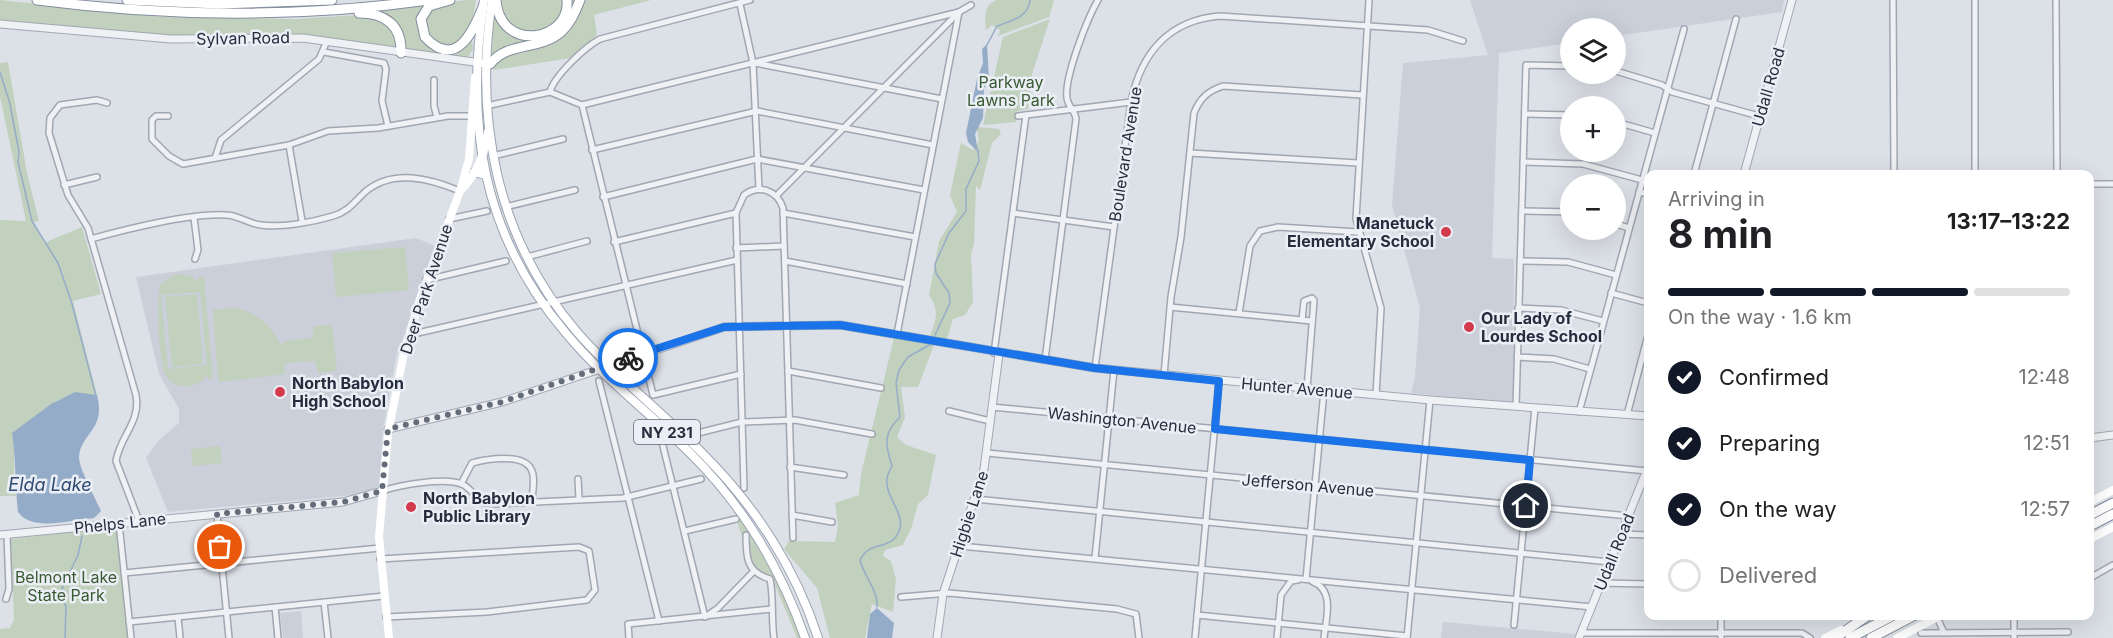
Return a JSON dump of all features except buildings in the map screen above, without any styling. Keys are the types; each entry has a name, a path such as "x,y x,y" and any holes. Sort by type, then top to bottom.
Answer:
{"highway":[{"path":"38,0 188,12 326,10 429,0"},
{"path":"127,0 243,4 332,0"},
{"path":"450,0 427,8 420,22 427,40 444,48 458,47 468,40 490,2 508,30 519,35 530,36 545,33 557,25 566,11 567,0"},
{"path":"480,63 490,64 506,50 535,45 552,39 570,21 580,0"},
{"path":"326,10 368,13 387,19 399,32 401,53"},
{"path":"2094,513 2113,503"},
{"path":"2094,524 2113,514"},
{"path":"1835,638 1862,620"},
{"path":"1850,638 1884,620"},
{"path":"1870,638 1905,620"}],"main road":[{"name":"Deer Park Avenue","path":"388,638 380,548 382,491 388,429 409,335 426,280 460,191 471,149 475,76 480,63 490,2"},
{"name":"Deer Park Avenue","path":"460,191 487,156 488,132 480,63"},
{"name":"NY 231","path":"475,76 487,156 526,257 554,303 575,330 704,454 751,508 789,568 818,638"},
{"name":"NY 231","path":"487,156 486,175 509,245 544,305 570,338 691,454 738,508 777,572 805,638"},
{"path":"474,172 486,175"},
{"path":"2094,500 2113,490"},
{"path":"2094,537 2113,527"},
{"path":"1825,638 1860,620"},
{"path":"1897,638 1932,620"}],"street":[{"path":"550,92 553,85 580,53 600,39 750,0"},
{"path":"1045,360 1076,119 1068,104 1067,87 1085,26 1098,0"},
{"path":"1369,0 1358,163 1358,232 1381,308 1376,395"},
{"name":"Udall Road","path":"1745,170 1792,0"},
{"path":"1893,0 1894,170"},
{"path":"1975,0 1975,170"},
{"path":"2056,0 2056,170"},
{"path":"740,4 753,63 759,189"},
{"path":"776,196 959,12 971,5"},
{"path":"485,106 550,92 582,105 959,12"},
{"path":"897,334 959,12"},
{"name":"Boulevard Avenue","path":"1095,368 1131,102 1141,68 1153,49 1168,36 1195,21 1208,17 1235,16 1437,31 1463,41"},
{"path":"1695,170 1736,19"},
{"name":"Sylvan Road","path":"0,24 171,39 293,37 480,63"},
{"path":"1645,170 1684,29"},
{"path":"215,158 221,140 324,52 327,41"},
{"path":"324,52 384,63 386,69 382,101 388,126"},
{"path":"753,63 942,99"},
{"path":"1516,407 1526,64 1560,66"},
{"path":"1626,74 1712,103 1760,116"},
{"path":"434,80 437,117"},
{"path":"1164,375 1170,307 1198,103 1205,95 1223,86 1362,95"},
{"path":"107,103 97,100 68,102 54,111 50,118 49,133 64,184 91,239 138,403 135,421 117,452 116,461 139,521"},
{"path":"1018,116 1131,102"},
{"path":"582,105 624,286 653,395 741,374"},
{"path":"592,150 757,111 933,145"},
{"path":"1524,114 1560,115"},
{"name":"Higbie Lane","path":"937,638 943,594 975,499 987,453 1026,115"},
{"path":"168,116 156,116 150,128 152,139 169,156 183,164 289,145 328,130 388,126 437,117 473,116"},
{"path":"1626,125 1655,133"},
{"path":"487,156 563,139"},
{"path":"289,145 302,221"},
{"path":"1190,153 1358,163"},
{"path":"603,197 757,159 924,190"},
{"path":"1523,162 1583,164 1642,180"},
{"path":"1579,412 1644,173"},
{"path":"64,184 97,177"},
{"path":"91,239 127,229 227,215 253,224 272,226 302,221 342,213 373,186 393,179 423,179 460,191"},
{"path":"2094,184 2113,184"},
{"path":"744,488 736,213 744,195 759,189 769,191 776,196 781,203 783,213 793,538"},
{"path":"505,207 574,190"},
{"path":"1639,192 1644,193"},
{"path":"449,219 487,211"},
{"path":"1522,211 1560,212"},
{"path":"614,242 736,213"},
{"path":"783,213 915,237"},
{"path":"1013,213 1114,227"},
{"path":"194,218 198,250 195,259"},
{"path":"1239,314 1250,246 1260,231 1268,227 1358,232"},
{"path":"526,257 588,241"},
{"path":"736,248 784,246"},
{"path":"409,335 737,260"},
{"path":"426,280 506,261"},
{"path":"785,261 907,284"},
{"path":"1520,261 1568,262 1616,275"},
{"path":"1611,293 1644,302"},
{"path":"1302,320 1304,301 1308,297 1314,300 1307,389"},
{"path":"1170,307 1312,321"},
{"path":"1518,308 1561,310 1603,321"},
{"name":"Hunter Avenue","path":"388,429 502,402 724,327 739,326 840,325 1095,368 1324,391 1644,416"},
{"path":"1627,415 1644,350"},
{"path":"1517,357 1554,359 1590,369"},
{"path":"1095,558 1114,370"},
{"path":"788,371 880,388"},
{"path":"599,381 659,621"},
{"path":"1195,638 1219,381"},
{"path":"1306,579 1324,391"},
{"path":"1197,615 1407,637 1430,400"},
{"name":"Washington Avenue","path":"992,407 1530,460 1644,469"},
{"path":"1514,626 1535,408"},
{"path":"949,411 990,421"},
{"path":"694,434 742,422 789,420 872,434"},
{"path":"2094,437 2113,435"},
{"path":"661,438 705,617"},
{"name":"Jefferson Avenue","path":"987,453 1629,516"},
{"path":"461,484 472,463 497,458 523,462 530,467 533,473 532,502"},
{"path":"790,466 844,475"},
{"path":"578,479 579,500"},
{"path":"382,491 408,485 461,484 484,504 628,497 701,479"},
{"name":"Udall Road","path":"1580,635 1644,479"},
{"name":"Phelps Lane","path":"3,535 343,502 382,491"},
{"path":"975,499 1610,562"},
{"path":"217,514 229,638"},
{"path":"792,515 832,522"},
{"path":"685,531 736,519"},
{"path":"119,523 131,638"},
{"path":"746,534 747,561 753,572 770,579 774,599 772,609 774,638"},
{"path":"1621,534 1644,535"},
{"path":"3,535 9,589 6,599"},
{"path":"960,546 1592,607"},
{"path":"124,573 380,548"},
{"path":"380,559 586,548 593,558 595,588 592,597 582,601 493,611 386,617"},
{"path":"2094,576 2113,565"},
{"path":"705,617 718,608 753,572"},
{"path":"1277,638 1281,595 1291,581 1306,579 1320,585 1327,596 1324,638"},
{"path":"1601,583 1644,584"},
{"path":"901,597 943,594 1127,611 1136,614 1139,638"},
{"path":"129,622 384,596"},
{"path":"324,602 328,638"},
{"path":"275,607 278,638"},
{"path":"629,638 628,624 772,609"},
{"path":"178,617 180,638"},
{"path":"1721,620 1721,636"},
{"path":"1941,620 1944,633"},
{"path":"1921,633 2014,635 2068,632"},
{"path":"1580,635 1721,636 1802,633 1810,638"}],"shaded area":[{"path":"1470,0 1784,0 1782,12 1626,35 1626,18 1560,18 1560,44 1499,53 1492,258 1514,259 1513,403 1411,393 1415,377 1420,308 1392,205 1403,63 1488,55"},
{"name":"North Babylon High School","path":"416,238 435,246 396,358 383,429 379,486 365,494 168,512 146,458 159,440 179,423 179,409 159,374 136,277"},
{"path":"301,611 303,638 283,638 280,613"},
{"path":"1443,622 1575,634 1574,638 1441,638"}],"green space":[{"path":"0,0 162,17 295,19 359,15 373,17 395,30 399,44 391,48 307,36 146,36 0,22"},
{"path":"476,0 470,26 458,41 452,46 431,41 423,18 432,8 446,3"},
{"path":"501,0 564,0 559,18 534,34 505,24"},
{"path":"569,0 579,0 557,34 491,57 494,8 507,32 548,34"},
{"path":"584,0 651,0 594,15 597,35 571,58 493,70 502,56 541,47"},
{"path":"996,0 1054,0 1049,17 998,36 1000,30 992,25 986,30 985,21 989,5"},
{"path":"427,5 418,20 436,49 466,45 472,40 473,49 468,57 410,51 399,26 377,12"},
{"name":"Parkway Lawns Park","path":"1050,19 1032,74 1028,109 1017,111 1016,122 983,125 1003,37"},
{"path":"8,62 27,173 39,221 33,222 44,243 82,227 101,294 73,301 97,395 82,394 60,399 13,433 16,496 0,496 0,220 26,221 0,96 0,63"},
{"path":"977,127 999,129 1001,134 992,143 980,190 976,186 974,244 971,254 973,302 965,315 953,319 947,339 930,336 936,311 929,295 939,241 957,212 950,195 961,143 973,150 979,141"},
{"path":"405,247 409,290 336,297 332,253"},
{"path":"176,274 191,276 199,282 199,277 204,277 213,379 209,380 208,375 192,386 179,386 165,373 158,328 158,301 161,284","holes":["200,292 207,365 168,369 161,295"]},
{"path":"197,294 203,364 172,367 165,297"},
{"path":"233,308 250,313 263,321 282,346 284,341 312,338 314,326 332,325 337,370 318,374 315,361 284,363 285,374 221,382 218,379 213,310"},
{"path":"894,338 934,345 918,387 901,387 905,417 897,437 906,445 936,455 928,495 918,504 911,529 903,545 885,550 883,556 891,561 896,579 893,612 872,604 865,638 830,638 817,588 784,549 789,541 835,542 838,526 835,503 859,495 861,474"},
{"path":"220,446 222,463 193,466 191,449"},
{"path":"736,515 746,525 765,555 801,638 797,638 773,580 756,570"},
{"name":"Belmont Lake State Park","path":"116,527 128,638 0,638 0,629 10,628 14,620 11,539"}],"water":[{"path":"987,44 989,81 984,88 983,118 975,134 978,152 968,142 966,133 977,79 983,63 982,49"},
{"name":"Elda Lake","path":"75,392 97,395 99,407 96,424 84,442 79,457 101,511 94,518 60,523 31,521 18,512 12,433 51,404"},
{"path":"877,608 894,623 892,638 867,638 870,614"}],"waterway":[{"path":"987,45 997,26 1023,14 1030,0"},
{"path":"0,72 10,104 19,152 18,162 32,221 58,263 72,304 96,396"},
{"path":"935,335 950,303 949,293 936,273 935,264 949,233 966,211 966,189 979,161 978,150"},
{"path":"877,607 875,594 860,560 868,550 891,542 899,530 899,515 887,486 888,474 892,466 887,445 888,434 900,417 896,383 899,370 908,357 931,344"},
{"path":"65,638 66,606 59,595 78,555 82,536"}],"way so far":[{"path":"220,547 217,514 343,502 382,491 388,429 502,402 628,358"}],"place":[{"name":"Manetuck Elementary School","path":"1446,232"},
{"name":"Our Lady of Lourdes School","path":"1469,327"},
{"name":"North Babylon High School","path":"280,392"},
{"name":"North Babylon Public Library","path":"411,507"}],"route":[{"path":"628,358 724,327 840,325 994,353 1095,368 1219,381 1215,429 1530,460 1526,506"}]}
